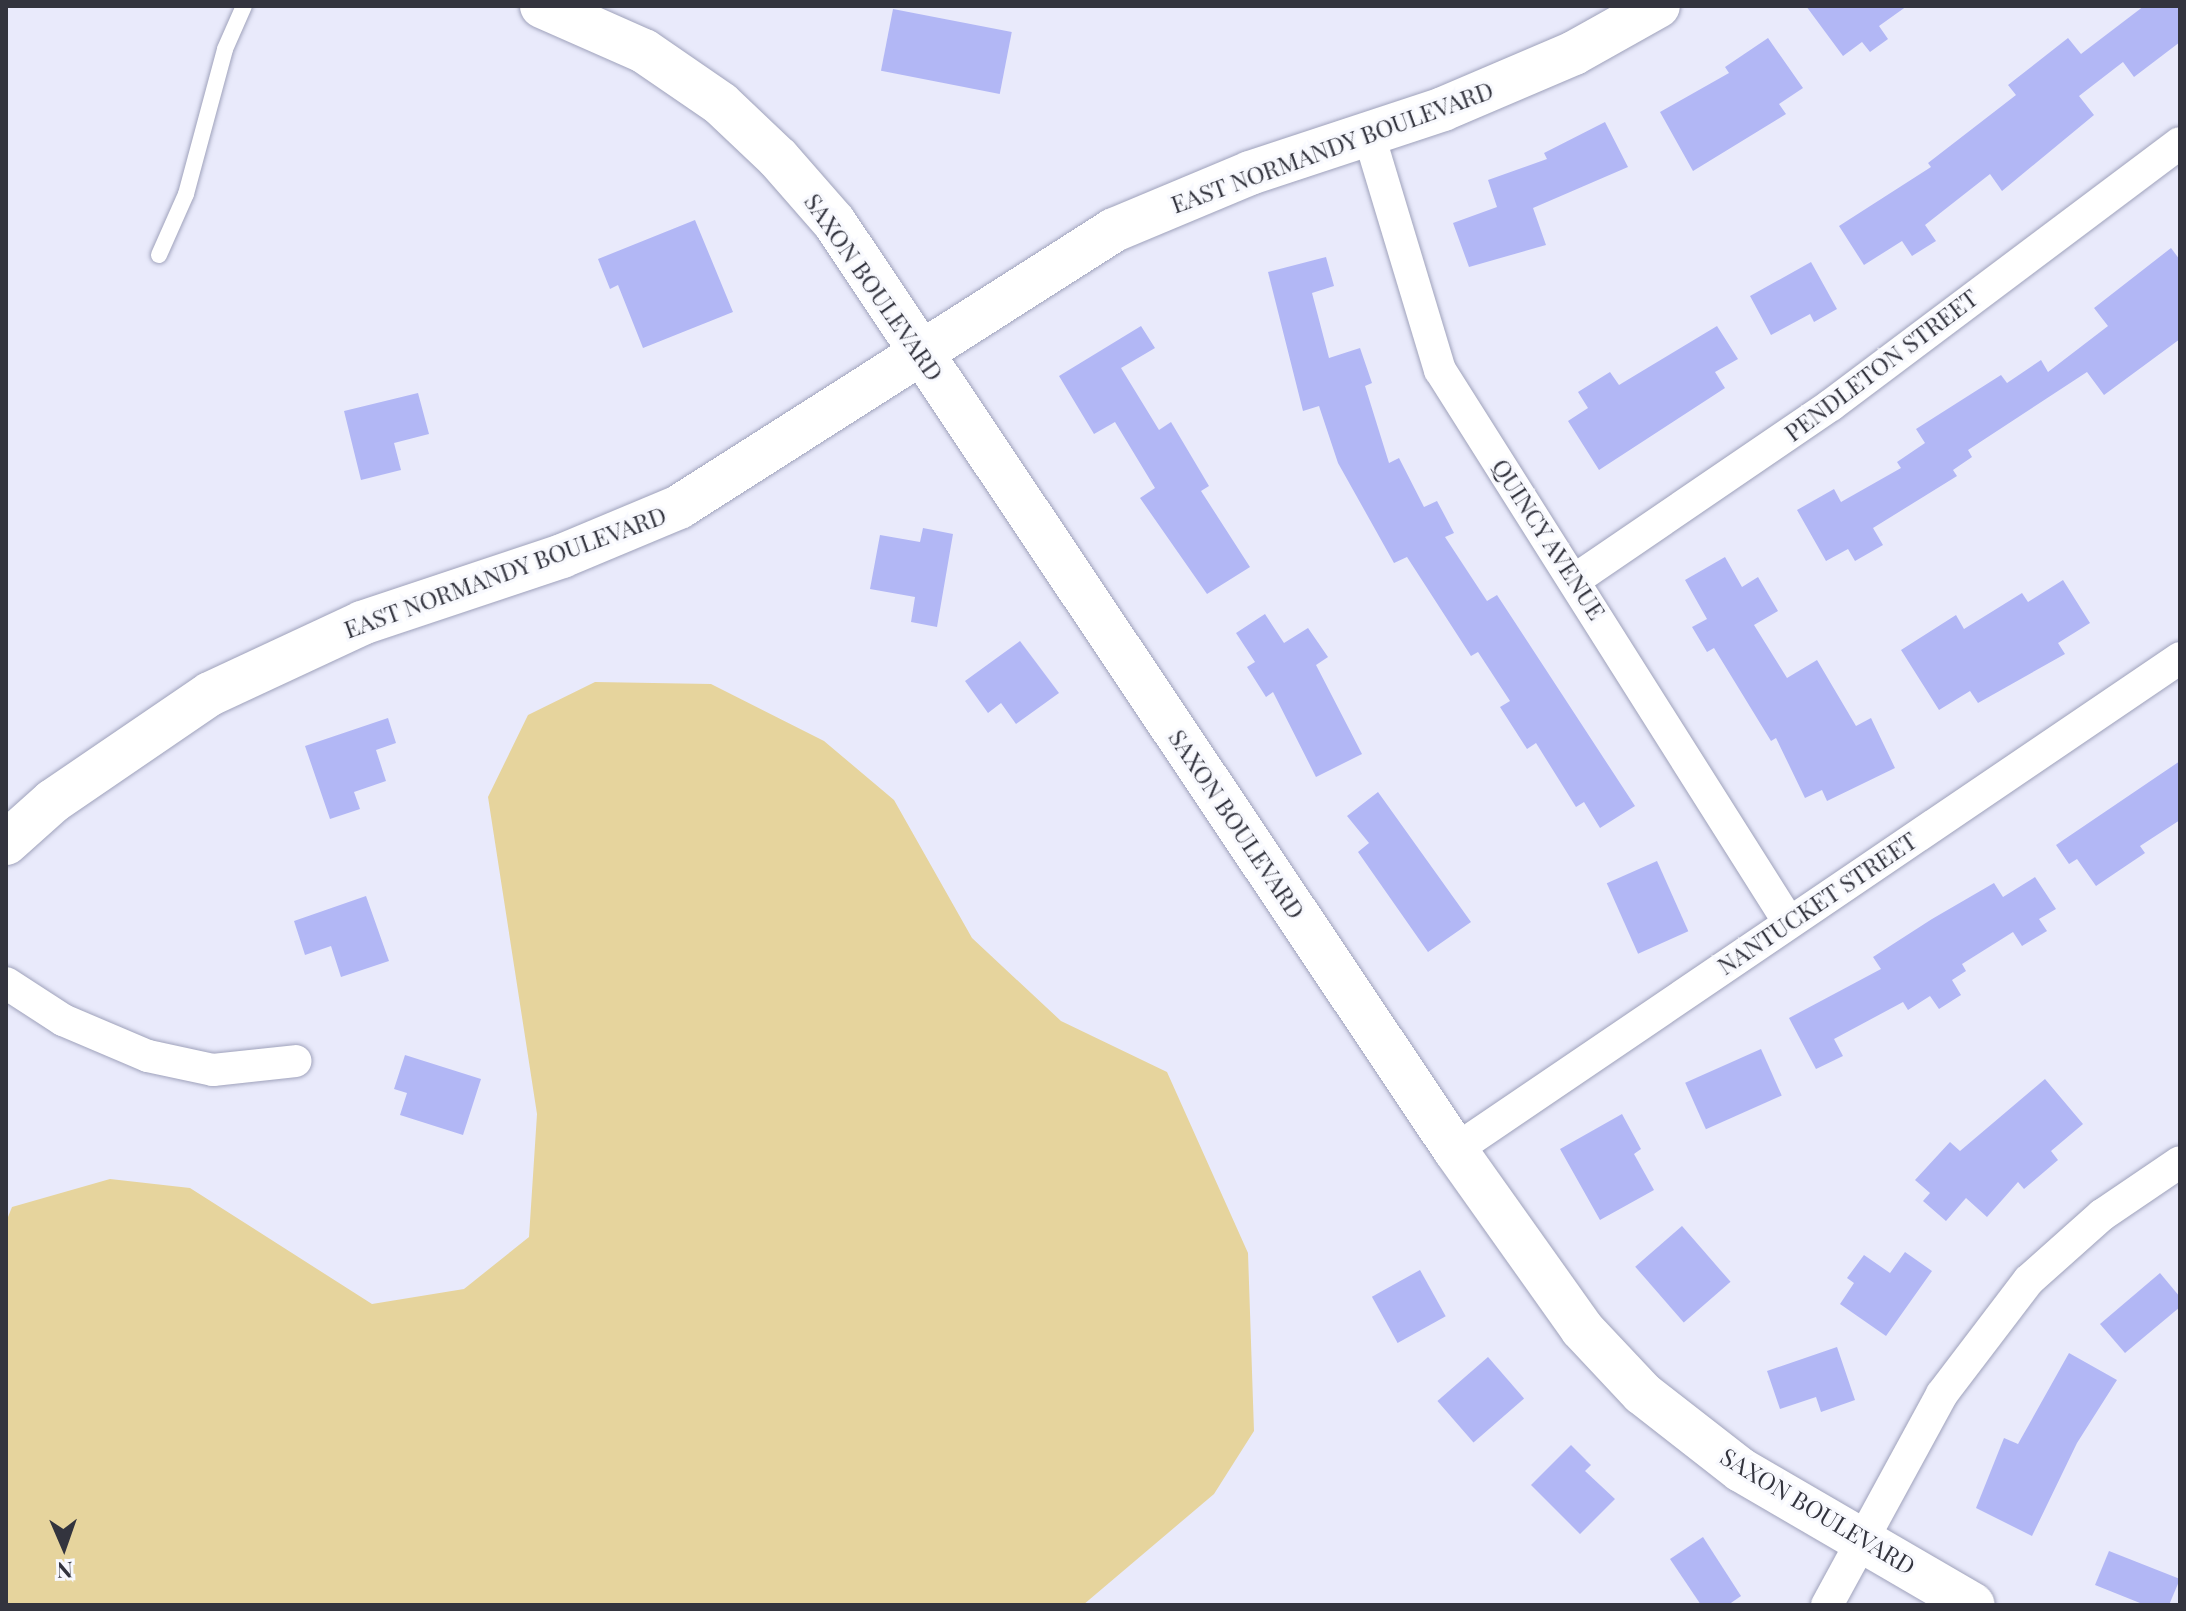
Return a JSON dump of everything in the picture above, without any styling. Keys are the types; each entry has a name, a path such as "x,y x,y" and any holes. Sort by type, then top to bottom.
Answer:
{"main road":[{"name":"SAXON BOULEVARD","path":"542,6 644,51 721,104 834,222 1455,1150 1582,1329 1642,1393 1741,1470 1973,1605"},
{"name":"EAST NORMANDY BOULEVARD","path":"6,843 53,801 210,694 362,623 562,556 679,507 920,350 1114,230 1250,173 1443,109 1574,53 1658,6"}],"street":[{"name":"QUINCY AVENUE","path":"1368,132 1440,370 1576,579 1788,921"},
{"name":"PENDLETON STREET","path":"1576,579 1831,405 2180,143"},
{"name":"NANTUCKET STREET","path":"1455,1150 1788,921 2180,658"},
{"path":"6,983 63,1020 148,1056 213,1070 296,1061"},
{"path":"1827,1605 1942,1394 2029,1280 2102,1215 2180,1162"}],"lane":[{"path":"159,255 186,194 225,49 244,6"}],"shaded area":[{"path":"595,682 711,684 824,741 894,800 972,938 1061,1021 1167,1072 1248,1253 1254,1431 1214,1494 1083,1605 6,1605 6,1222 12,1207 110,1179 190,1188 372,1304 464,1289 529,1237 537,1114 488,797 528,715"}],"building":[{"path":"1806,6 1907,6 1879,26 1888,39 1870,52 1862,42 1843,56"},
{"path":"2144,6 2180,6 2180,42 2134,77 2123,62 2079,96 2094,115 2002,191 1990,174 1925,225 1936,241 1912,256 1902,241 1864,265 1839,226 1931,167 1928,163 2016,95 2008,85 2068,38 2081,54"},
{"path":"893,9 1012,32 1000,94 881,71"},
{"path":"1768,38 1803,88 1779,104 1786,114 1693,171 1660,112 1729,73 1725,67"},
{"path":"1605,122 1628,167 1533,208 1546,245 1469,267 1453,223 1497,207 1488,180 1547,159 1544,153"},
{"path":"695,220 733,312 643,348 618,285 610,289 598,259"},
{"path":"2171,248 2180,260 2180,339 2104,395 2087,372 1968,450 1972,457 1953,470 1957,476 1873,528 1883,545 1855,561 1848,549 1826,561 1797,510 1834,489 1841,502 1901,468 1897,462 1925,443 1916,429 2001,375 2007,383 2041,360 2048,372 2108,326 2094,308"},
{"path":"1326,257 1334,286 1312,293 1329,358 1360,348 1372,383 1365,386 1389,463 1399,458 1424,507 1437,501 1454,533 1445,537 1487,601 1497,595 1635,806 1600,828 1584,802 1576,807 1536,743 1527,749 1500,707 1510,701 1478,652 1471,656 1407,557 1394,563 1338,463 1319,406 1303,411 1268,272"},
{"path":"1811,262 1837,309 1814,322 1810,314 1771,335 1750,296"},
{"path":"1141,326 1155,348 1121,368 1159,430 1171,422 1209,486 1201,491 1250,567 1207,594 1140,498 1155,488 1115,422 1094,434 1059,376"},
{"path":"1717,326 1738,359 1715,372 1725,388 1599,470 1568,421 1588,408 1578,392 1610,372 1619,385"},
{"path":"418,393 429,434 394,443 401,470 361,480 344,411"},
{"path":"923,528 953,534 937,627 911,622 915,597 870,589 880,535 920,542"},
{"path":"1725,557 1742,587 1758,577 1778,611 1754,625 1787,678 1817,660 1856,726 1871,718 1895,768 1827,801 1822,790 1805,798 1776,738 1771,741 1714,648 1707,652 1692,627 1707,619 1685,580"},
{"path":"2063,580 2090,623 2058,643 2065,654 1978,703 1970,691 1939,710 1901,650 1956,615 1964,629 2022,593 2028,602"},
{"path":"1265,614 1284,643 1308,628 1328,657 1316,665 1362,754 1316,777 1273,692 1266,697 1247,667 1255,662 1236,633"},
{"path":"1020,641 1059,693 1016,724 1001,703 988,713 965,681"},
{"path":"388,718 396,743 376,750 386,781 354,792 360,809 330,819 305,746"},
{"path":"2180,761 2180,820 2140,846 2145,853 2096,886 2077,859 2069,864 2056,845"},
{"path":"1378,792 1471,922 1428,952 1358,852 1369,843 1347,816"},
{"path":"1657,861 1688,931 1638,954 1607,883"},
{"path":"2035,877 2056,909 2039,919 2047,931 2022,946 2013,932 1962,964 1966,971 1952,980 1961,995 1939,1009 1930,996 1908,1010 1903,1002 1834,1039 1843,1056 1816,1069 1789,1018 1881,969 1873,957 1994,883 2003,897"},
{"path":"366,896 389,961 341,977 331,946 305,955 294,921"},
{"path":"1761,1049 1782,1096 1706,1129 1685,1083"},
{"path":"405,1055 481,1079 463,1135 400,1115 407,1093 394,1089"},
{"path":"2045,1079 2083,1124 2051,1151 2058,1160 2024,1189 2018,1182 1987,1217 1966,1198 1946,1221 1923,1201 1930,1193 1915,1180 1950,1142 1960,1151"},
{"path":"1622,1114 1641,1149 1634,1154 1654,1190 1600,1220 1560,1149"},
{"path":"1682,1226 1731,1282 1684,1323 1635,1267"},
{"path":"1905,1252 1932,1271 1886,1336 1840,1304 1854,1283 1847,1278 1864,1255 1890,1273"},
{"path":"1420,1270 1446,1316 1398,1343 1372,1297"},
{"path":"2160,1273 2180,1297 2180,1307 2125,1353 2100,1324"},
{"path":"1837,1347 1855,1400 1821,1412 1816,1397 1780,1409 1767,1371"},
{"path":"2069,1353 2117,1380 2077,1443 2032,1536 1976,1508 2004,1438 2018,1444"},
{"path":"1488,1357 1524,1399 1474,1442 1437,1401"},
{"path":"1571,1445 1591,1465 1585,1471 1615,1499 1580,1534 1531,1485"},
{"path":"1703,1537 1741,1596 1728,1605 1701,1605 1670,1559"},
{"path":"2109,1551 2180,1579 2169,1605 2145,1605 2095,1585"}]}
